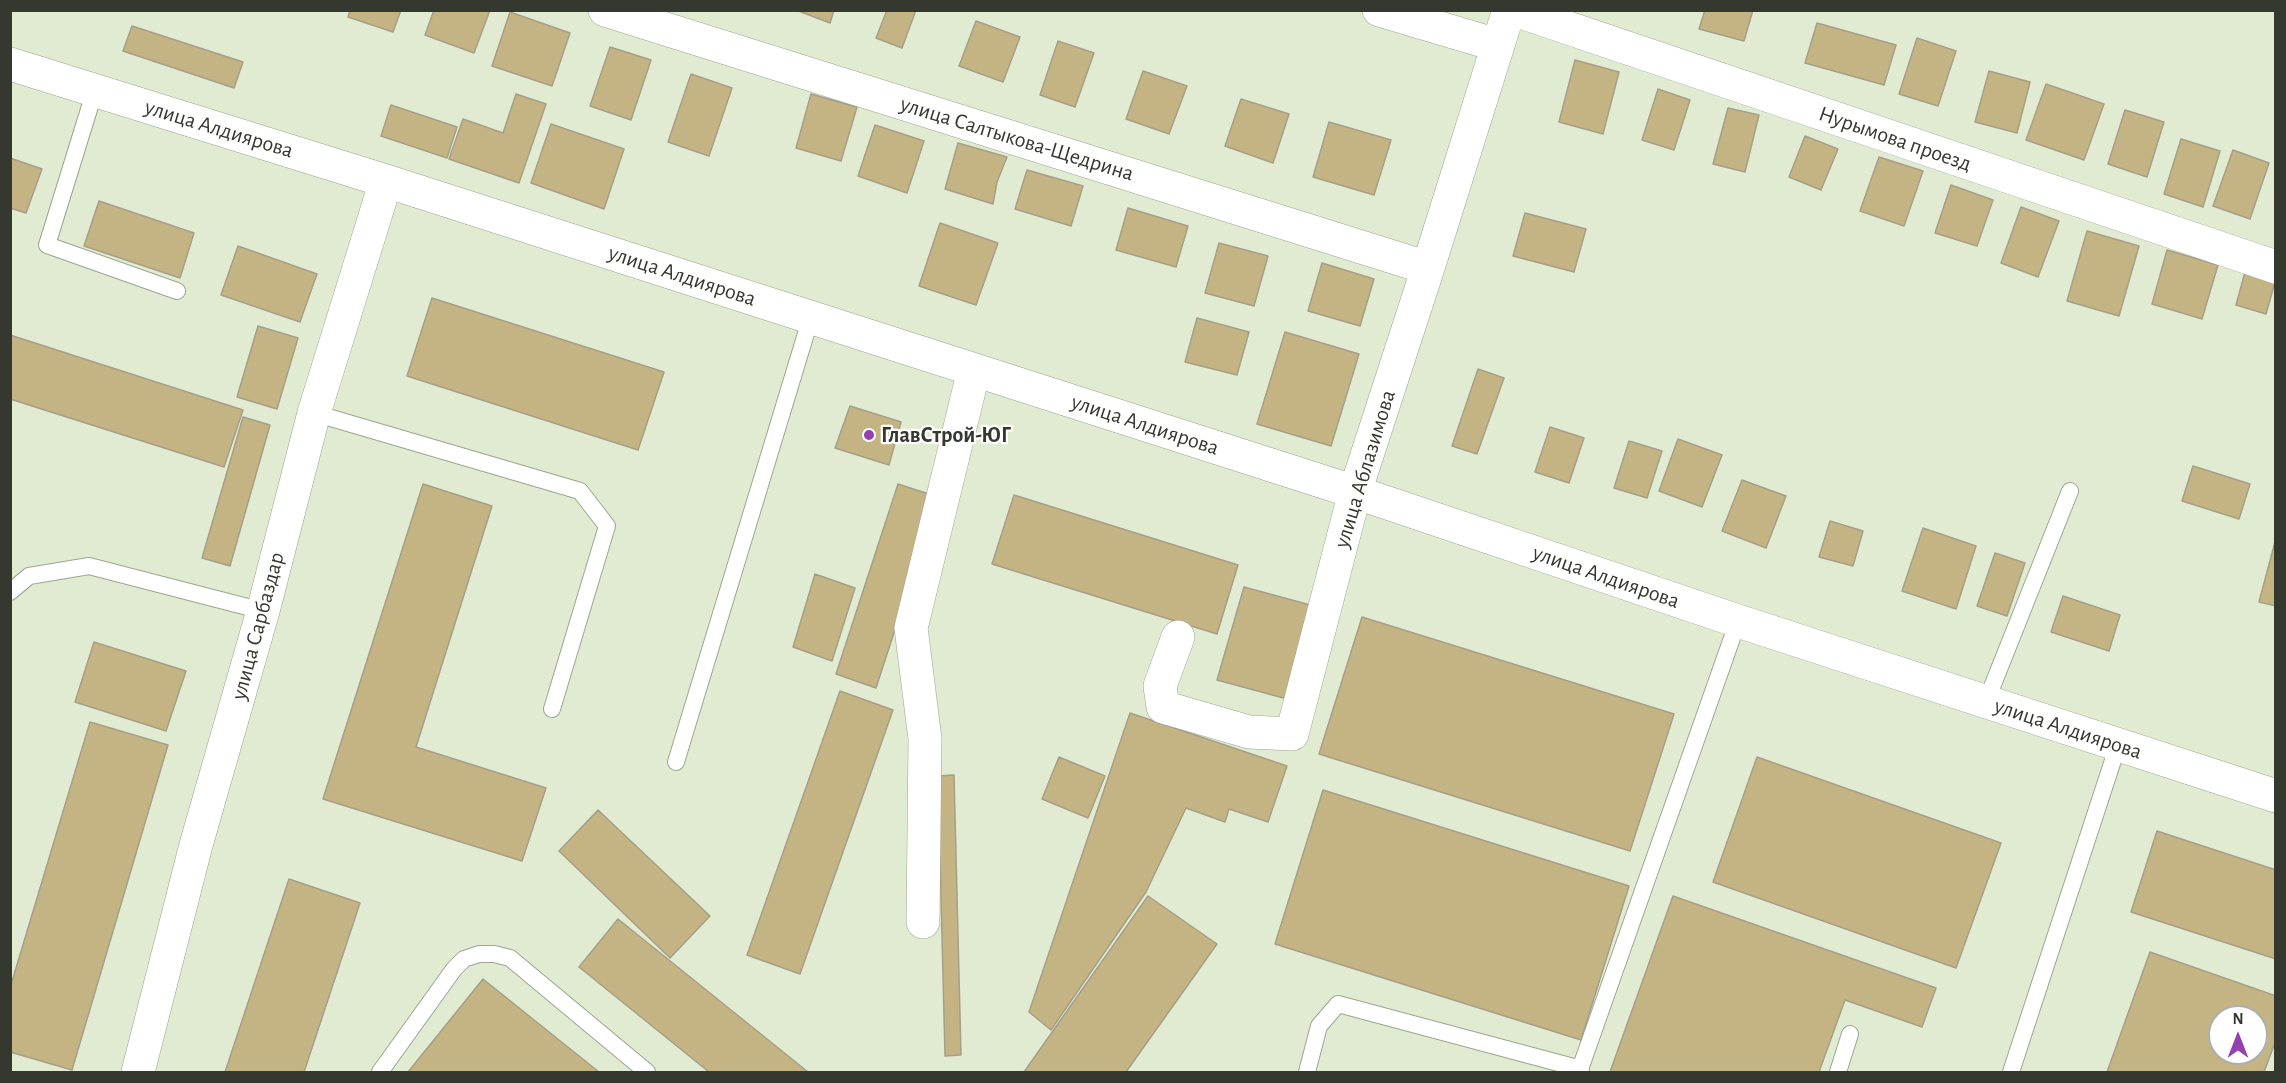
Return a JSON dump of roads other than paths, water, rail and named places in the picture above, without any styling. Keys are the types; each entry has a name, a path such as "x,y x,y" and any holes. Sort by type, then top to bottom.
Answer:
{"street":[{"name":"улица Салтыкова-Щедрина","path":"605,10 1428,268"},
{"path":"1379,10 1497,45"},
{"name":"улица Аблазимова","path":"1178,637 1160,686 1163,707 1249,732 1292,734 1355,492 1509,10"},
{"name":"Нурымова проезд","path":"1515,10 2276,267"},
{"name":"улица Алдиярова","path":"10,64 386,181 1355,492 1738,621 2276,796"},
{"name":"улица Сарбаздар","path":"138,1072 196,845 263,611 314,413 386,181"},
{"path":"923,922 926,739 911,628 974,370"}],"lane":[{"path":"95,90 47,245 177,291"},
{"path":"676,762 811,317"},
{"path":"314,413 579,491 607,526 552,709"},
{"path":"1986,702 2070,491"},
{"path":"10,592 29,576 89,566 263,611"},
{"path":"1307,1072 1319,1026 1338,1004 1580,1071 1738,621"},
{"path":"2011,1072 2118,745"},
{"path":"380,1072 454,969 464,959 479,954 494,954 510,958 646,1072"},
{"path":"1838,1072 1850,1034"}],"place":[{"name":"ГлавСтрой-ЮГ","path":"869,435"}]}
